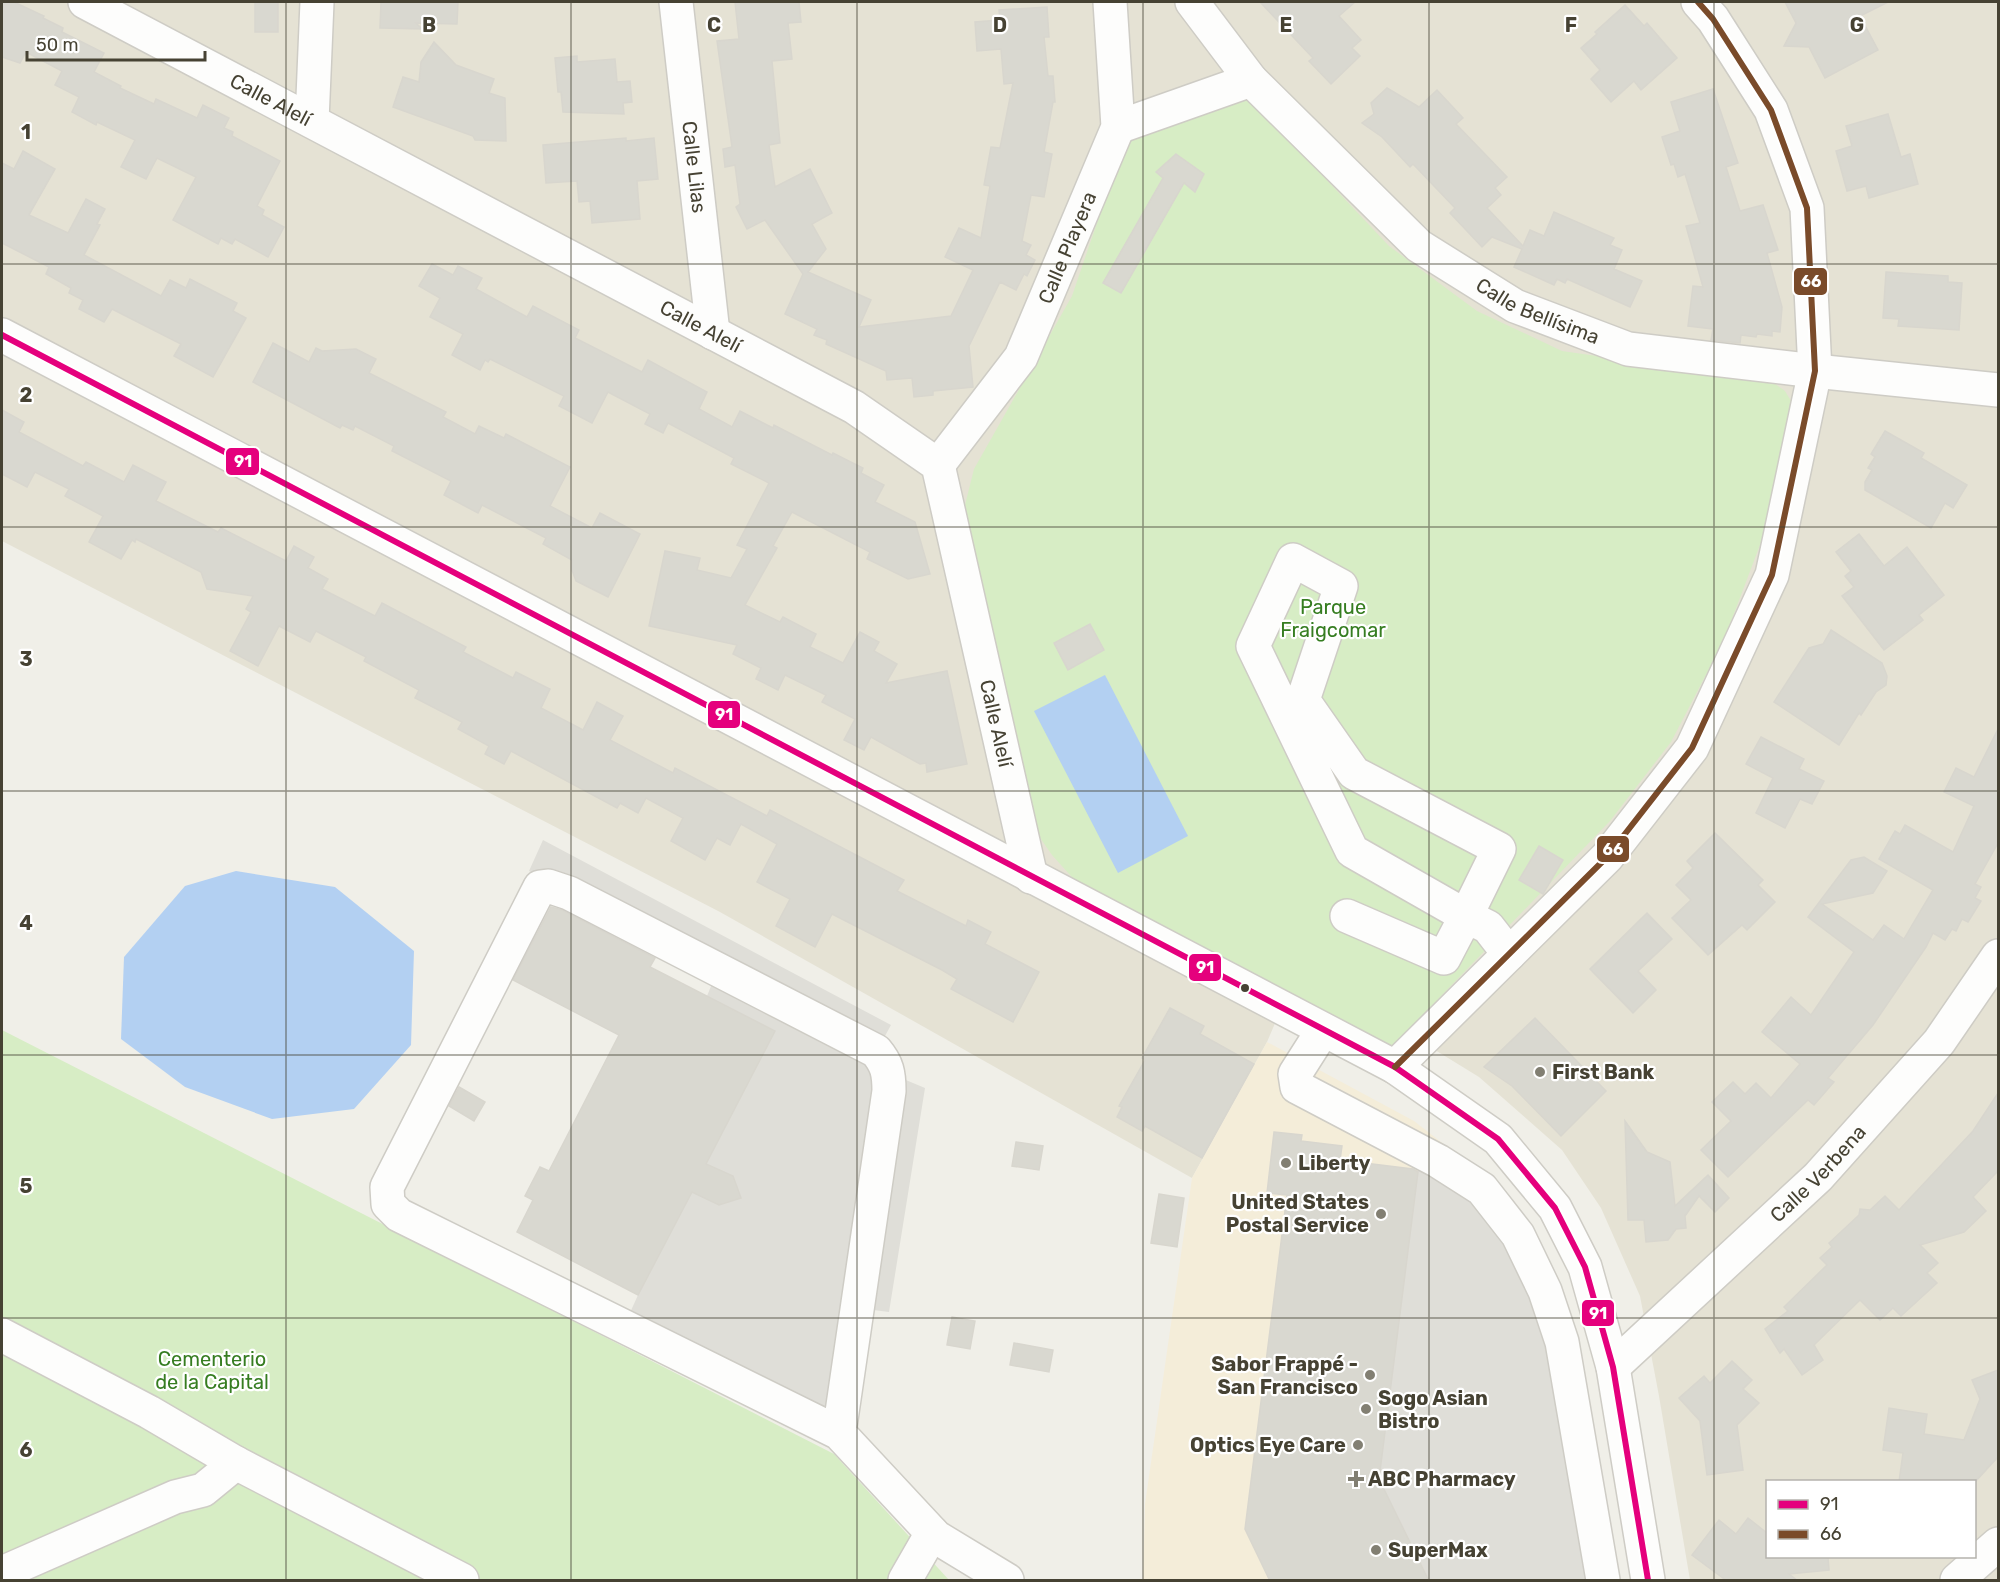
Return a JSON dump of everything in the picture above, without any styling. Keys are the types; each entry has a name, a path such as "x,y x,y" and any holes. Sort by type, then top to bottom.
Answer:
{"street":[{"name":"Calle Alelí","path":"85,2 854,407 938,465 1031,877"},
{"path":"312,121 317,2"},
{"name":"Calle Lilas","path":"676,2 713,333"},
{"name":"Calle Playera","path":"938,465 1021,357 1118,126 1110,2"},
{"name":"Calle Bellísima","path":"1192,2 1251,80 1419,246 1515,306 1628,349 1998,390"},
{"path":"1395,1067 1607,857 1692,748 1772,575 1815,371 1807,208 1772,110 1713,19 1698,2"},
{"path":"1118,126 1251,80"},
{"path":"2,335 1395,1067 1497,1139 1555,1208 1585,1267 1613,1367 1648,1581"},
{"path":"1347,916 1444,958 1466,916 1499,849 1354,773 1303,700 1341,586 1293,560 1253,646 1352,852 1466,916 1488,927 1509,954"},
{"path":"839,1433 889,1091 889,1073 885,1062 876,1051 569,893 548,886 540,887 387,1187 388,1204 399,1215 839,1433 932,1533 1007,1581"},
{"name":"Calle Verbena","path":"1613,1367 1818,1177 1939,1042 1998,956"},
{"path":"1323,1030 1295,1074 1298,1087 1438,1161 1482,1189 1518,1235 1545,1291 1562,1342 1603,1581"},
{"path":"2,1335 149,1412 236,1464 462,1581"},
{"path":"2,1573 175,1497 203,1490 236,1464"},
{"path":"905,1581 932,1533"},
{"path":"1957,1581 1998,1544"}],"shaded area":[{"path":"2,2 1998,2 1998,1580 1690,1580 1640,1296 1601,1208 1562,1150 1479,1077 1396,1026 1294,979 1267,1042 1192,1178 720,912 2,541"},
{"path":"543,840 891,1025 880,1045 889,1073 925,1088 889,1312 858,1308 839,1433 624,1326 638,1295 707,996 718,969 529,871"},
{"path":"1267,1042 1414,1121 1477,1170 1539,1240 1614,1580 1143,1580 1145,1504 1192,1178"},
{"path":"1438,1161 1477,1170 1539,1240 1573,1325 1614,1580 1429,1580 1379,1479 1418,1170"}],"green space":[{"name":"Parque Fraigcomar","path":"1236,97 1251,100 1389,246 1477,311 1562,351 1771,381 1785,391 1791,401 1766,529 1724,640 1671,742 1610,821 1391,1048 1079,885 1052,855 1036,832 962,517 974,469 1072,296 1124,144 1140,130"},
{"name":"Cementerio de la Capital","path":"2,1030 834,1454 949,1580 2,1580"}],"water":[{"path":"1105,675 1188,836 1118,873 1034,711"},
{"path":"236,871 335,887 414,951 411,1045 354,1109 272,1119 185,1087 121,1039 124,957 185,886"}],"building":[{"path":"2,2 14,2 44,16 43,18 63,28 62,32 104,53 94,72 121,86 120,88 154,104 156,99 197,118 203,105 229,118 224,128 233,132 232,136 280,161 257,206 264,210 262,215 284,227 268,257 235,239 232,244 221,238 218,244 173,220 196,177 157,158 146,179 121,167 135,140 97,122 96,125 72,112 79,97 55,85 62,71 26,52 20,63 2,57"},
{"path":"255,2 278,2 278,32 255,32"},
{"path":"381,2 458,2 457,24 416,23 422,29 380,28"},
{"path":"735,2 799,2 801,22 788,23 792,59 772,61 780,143 769,145 775,187 810,169 832,213 812,224 826,249 808,272 871,300 859,327 951,316 973,270 945,257 959,228 981,238 990,186 984,185 991,147 1000,148 1013,83 1004,84 1001,49 977,51 975,22 1000,20 999,10 1047,7 1049,37 1044,37 1048,76 1053,76 1055,102 1053,102 1044,152 1052,154 1044,197 1031,195 1022,241 1031,245 1026,255 1035,260 1027,276 1024,274 1016,290 1000,282 969,346 973,387 933,391 933,395 914,397 912,378 887,380 886,371 826,344 827,340 814,335 817,329 785,314 803,274 765,220 747,229 736,207 740,204 735,165 725,167 723,149 732,147 717,41 739,39"},
{"path":"1260,2 1355,2 1339,16 1361,40 1352,48 1360,56 1331,84 1309,61 1313,58"},
{"path":"1785,2 1888,2 1860,16 1878,50 1825,78 1809,47 1784,46 1796,23"},
{"path":"1625,5 1644,26 1647,23 1677,58 1641,90 1634,81 1611,102 1591,79 1600,70 1581,48"},
{"path":"434,42 456,65 494,79 489,93 505,98 506,141 475,140 473,136 393,107 403,77 419,82 421,62"},
{"path":"577,56 577,62 615,59 617,82 630,81 632,102 623,103 624,114 563,112 561,92 558,92 555,58"},
{"path":"1387,88 1419,107 1437,90 1463,118 1456,124 1507,177 1495,188 1501,195 1487,208 1523,246 1530,230 1544,236 1554,212 1614,238 1610,245 1622,250 1614,269 1642,281 1630,307 1567,279 1565,283 1557,279 1554,285 1514,267 1522,249 1492,237 1482,247 1450,213 1455,208 1413,164 1410,167 1382,137 1362,123 1374,114 1371,103"},
{"path":"1713,89 1738,163 1726,167 1740,211 1763,205 1778,250 1767,253 1782,307 1780,332 1772,331 1772,336 1741,335 1740,343 1711,340 1713,329 1688,326 1693,286 1703,287 1686,226 1700,223 1685,174 1678,177 1674,164 1671,165 1662,137 1680,131 1671,102"},
{"path":"1888,114 1901,157 1910,154 1918,184 1869,198 1866,186 1847,191 1836,151 1852,146 1846,126"},
{"path":"626,138 626,141 654,138 658,179 637,181 640,219 592,223 590,201 579,202 577,181 546,183 543,145"},
{"path":"23,151 55,169 29,215 68,233 86,199 105,209 97,224 100,225 84,255 161,296 170,280 186,288 190,279 237,303 233,311 246,318 213,377 174,356 181,344 112,309 104,322 79,309 83,300 69,293 71,288 46,274 49,267 2,243 2,163 14,169"},
{"path":"1176,154 1204,174 1195,192 1184,183 1121,293 1103,283 1163,178 1156,172"},
{"path":"432,264 453,275 458,266 482,278 476,289 527,317 533,306 579,330 575,338 642,372 648,360 707,392 699,409 732,427 740,411 863,468 861,473 884,485 875,502 915,522 930,574 908,579 867,559 870,552 792,512 773,546 777,548 745,605 780,622 783,617 816,634 810,647 843,663 860,632 879,642 874,651 897,664 886,683 947,671 967,764 927,772 926,763 920,764 871,737 864,750 844,740 855,719 822,702 826,695 785,675 778,690 756,679 761,668 733,654 737,645 649,626 665,551 700,558 697,570 731,578 747,549 737,545 769,483 731,464 734,458 668,423 663,433 645,424 650,414 608,392 592,423 559,406 564,396 490,359 488,362 485,360 480,370 452,355 463,334 430,317 440,298 419,286"},
{"path":"1886,272 1948,276 1948,282 1962,283 1959,330 1898,326 1899,319 1883,318"},
{"path":"273,343 309,362 316,348 322,351 356,349 376,359 369,373 446,412 443,417 475,434 479,426 504,438 506,434 570,467 550,506 592,528 600,513 640,534 608,597 576,581 572,570 572,560 543,544 546,538 482,505 478,513 444,495 451,481 392,451 394,446 355,426 353,430 342,425 340,428 253,382"},
{"path":"2,410 24,422 19,432 83,466 86,462 124,482 133,465 166,482 156,501 218,532 221,528 286,561 294,546 314,557 308,568 328,579 322,589 375,616 382,603 466,647 463,652 513,678 516,672 550,689 541,708 583,730 597,702 623,716 610,740 673,773 675,768 767,816 770,810 904,880 897,891 966,926 968,920 991,932 985,944 1039,972 1013,1022 951,989 957,979 942,970 832,914 815,947 776,926 790,899 757,882 777,844 741,824 730,845 717,838 705,860 671,841 683,818 646,798 638,813 620,803 617,808 511,751 504,764 485,754 489,746 458,729 462,722 415,698 419,690 364,661 366,657 316,631 310,642 279,626 258,666 230,651 251,612 246,609 253,596 207,589 201,572 136,539 135,542 132,540 121,559 89,542 103,516 65,496 69,489 35,472 27,487 2,474"},
{"path":"1885,431 1924,453 1921,458 1967,485 1953,508 1945,503 1931,528 1865,490 1865,482 1872,470 1868,468 1875,457 1871,454"},
{"path":"1859,534 1884,566 1907,547 1944,595 1919,615 1923,620 1884,650 1842,596 1854,587 1845,576 1851,571 1836,552"},
{"path":"1090,624 1104,650 1068,670 1054,643"},
{"path":"1831,630 1882,663 1887,676 1886,685 1876,692 1861,715 1859,713 1839,745 1774,702 1809,648 1823,644"},
{"path":"1998,729 1998,843 1975,884 1981,887 1975,898 1981,901 1968,922 1962,919 1956,931 1952,929 1945,940 1933,933 1873,1025 1828,1078 1834,1082 1814,1105 1808,1100 1728,1177 1701,1150 1731,1121 1712,1102 1733,1082 1745,1094 1756,1083 1771,1098 1800,1064 1762,1032 1791,997 1811,1015 1854,952 1808,917 1851,860 1864,857 1887,871 1873,893 1822,904 1873,940 1884,925 1904,939 1933,890 1879,859 1895,831 1900,834 1905,825 1953,852 1974,806 1944,792 1956,768 1974,777"},
{"path":"1761,737 1804,759 1799,769 1824,781 1812,804 1800,799 1785,828 1756,813 1773,778 1746,764"},
{"path":"1715,833 1763,880 1758,885 1775,902 1747,930 1742,925 1708,955 1672,918 1691,900 1676,885 1693,868 1687,861"},
{"path":"1539,846 1563,860 1543,894 1519,880"},
{"path":"551,907 562,910 655,958 650,967 775,1031 706,1164 733,1176 741,1198 719,1205 692,1192 638,1295 517,1232 533,1200 525,1196 540,1167 549,1171 619,1035 513,980"},
{"path":"1647,913 1672,939 1638,971 1656,990 1633,1013 1590,969"},
{"path":"1170,1008 1204,1026 1200,1034 1254,1064 1202,1158 1145,1126 1142,1131 1117,1117 1122,1107 1119,1106 1145,1060 1142,1058"},
{"name":"First Bank","path":"1535,1018 1606,1091 1561,1136 1512,1086 1484,1067"},
{"path":"459,1087 485,1102 474,1121 449,1106"},
{"path":"1998,1093 1998,1171 1973,1197 1986,1211 1964,1232 1920,1245 1938,1263 1927,1273 1937,1283 1901,1316 1893,1308 1880,1320 1860,1300 1814,1345 1823,1360 1802,1375 1784,1349 1780,1353 1765,1329 1788,1311 1784,1307 1827,1265 1820,1258 1832,1247 1829,1243 1859,1215 1860,1209 1870,1210 1885,1196 1899,1210 1973,1131"},
{"path":"1625,1121 1647,1152 1670,1162 1675,1206 1708,1175 1729,1198 1715,1212 1699,1196 1685,1216 1686,1228 1676,1229 1668,1240 1646,1242 1644,1220 1628,1220"},
{"path":"1274,1132 1302,1135 1301,1141 1342,1146 1340,1160 1413,1169 1418,1172 1379,1479 1429,1581 1270,1581 1245,1529 1287,1195 1267,1193"},
{"path":"1016,1142 1043,1146 1039,1170 1012,1166"},
{"path":"1159,1194 1184,1198 1177,1247 1151,1243"},
{"path":"952,1317 975,1321 970,1349 947,1345"},
{"path":"1014,1343 1053,1350 1049,1372 1010,1365"},
{"path":"1732,1361 1752,1380 1743,1389 1759,1403 1737,1425 1743,1470 1707,1475 1700,1421 1679,1398 1704,1376 1710,1383"},
{"path":"1998,1370 1998,1457 1976,1481 1899,1480 1903,1453 1883,1450 1889,1408 1927,1414 1924,1434 1964,1440 1980,1399 1972,1380"},
{"path":"1748,1518 1766,1532 1766,1558 1828,1558 1829,1570 1789,1574 1798,1581 1727,1581 1692,1555 1719,1520 1736,1534"}],"transit line":[{"name":"66","path":"1395,1067 1607,857 1692,748 1772,575 1815,371 1807,208 1771,110 1713,19 1698,2"},
{"name":"91","path":"2,335 1395,1067 1498,1139 1555,1208 1585,1267 1613,1367 1648,1580"}],"place":[{"name":"First Bank","path":"1540,1072"},
{"name":"Liberty","path":"1286,1163"},
{"name":"United States Postal Service","path":"1381,1214"},
{"name":"Sabor Frappé - San Francisco","path":"1370,1375"},
{"name":"Sogo Asian Bistro","path":"1366,1409"},
{"name":"Optics Eye Care","path":"1358,1445"},
{"name":"ABC Pharmacy","path":"1356,1479"},
{"name":"SuperMax","path":"1376,1550"}]}
